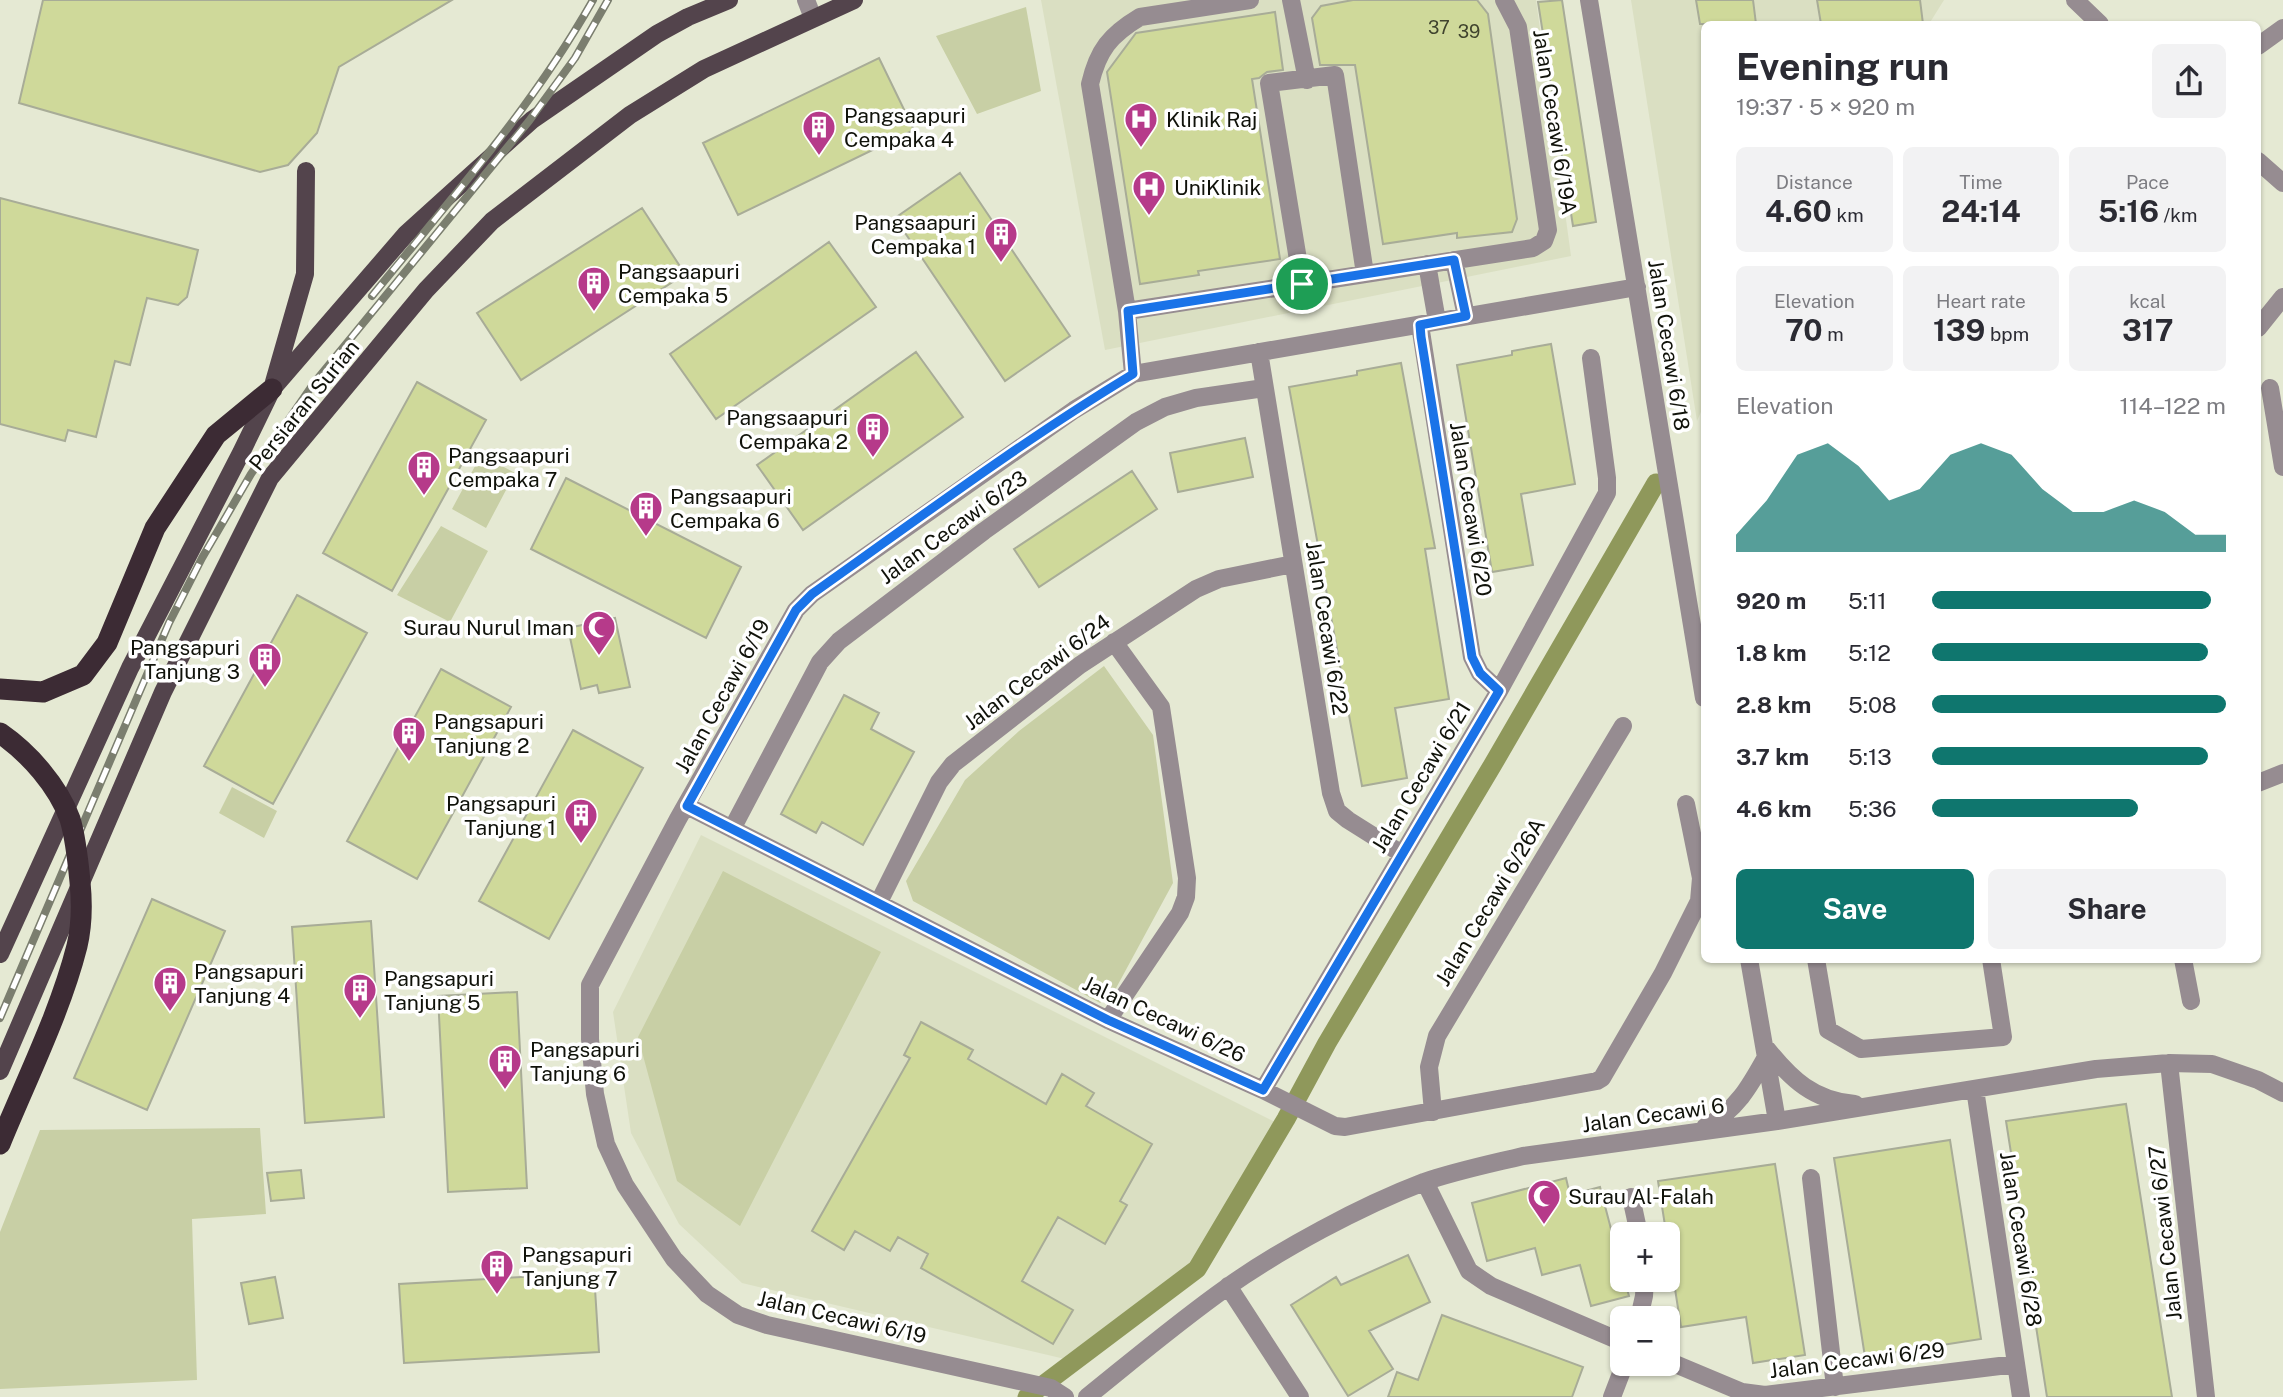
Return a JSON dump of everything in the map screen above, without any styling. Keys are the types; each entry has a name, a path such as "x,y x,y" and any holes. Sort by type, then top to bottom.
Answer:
{"highway":[{"path":"0,689 43,692 83,675 107,643 155,528 216,435 272,389"},
{"path":"0,733 33,762 55,790 69,819 78,858 82,903 78,943 63,989 0,1144"}],"main road":[{"path":"688,17 704,0"},
{"name":"Persiaran Surian","path":"0,954 130,668 272,389 406,234 532,120 657,34 688,17 729,0"},
{"name":"Persiaran Surian","path":"0,1071 163,692 270,478 426,290 492,221 630,115 704,69 844,2"},
{"path":"272,389 305,274 306,170"}],"street":[{"path":"806,0 813,18"},
{"path":"1133,374 1128,311 1090,84 1095,62 1108,41 1140,17 1250,0"},
{"path":"1292,0 1307,80"},
{"name":"Jalan Cecawi 6/19A","path":"1128,311 1533,248 1544,241 1548,230 1518,27 1504,0"},
{"name":"Jalan Cecawi 6/18","path":"1590,0 1637,286 1699,631 1701,658"},
{"path":"2075,0 2097,21"},
{"path":"2261,44 2283,28"},
{"path":"1302,284 1269,83 1335,75 1365,274"},
{"path":"2261,164 2283,183"},
{"path":"1454,260 1466,316"},
{"name":"Jalan Cecawi 6/20","path":"1427,264 1429,323 1472,657 1480,673 1499,691"},
{"name":"Jalan Cecawi 6/19","path":"1050,1390 767,1325 738,1315 707,1294 674,1259 625,1185 606,1144 594,1094 590,985 678,819 796,610 812,594 1064,417 1133,374 1637,286"},
{"path":"2261,324 2283,297"},
{"path":"1259,352 1263,381"},
{"name":"Jalan Cecawi 6/21","path":"1263,1090 1499,691 1607,493 1591,358"},
{"name":"Jalan Cecawi 6/22","path":"1263,381 1331,793 1337,810 1348,820 1402,854"},
{"name":"Jalan Cecawi 6/23","path":"732,829 820,662 839,640 1136,422 1165,407 1263,381"},
{"path":"2270,388 2283,467"},
{"name":"Jalan Cecawi 6/24","path":"879,902 939,782 953,764 1080,665 1196,589 1219,579 1293,564"},
{"path":"1108,1020 1180,913 1186,897 1187,878 1161,707 1114,642"},
{"name":"Jalan Cecawi 6/26A","path":"1433,1112 1429,1067 1437,1036 1622,726"},
{"path":"2261,782 2283,773"},
{"name":"Jalan Cecawi 6/26","path":"687,806 1108,1020 1263,1090 1335,1126 1345,1127 1602,1078 1663,973 1701,896 1701,878 1686,804"},
{"path":"1750,963 1777,1121"},
{"path":"1817,963 1828,1030 1861,1049 2003,1037 1992,963"},
{"path":"2184,963 2190,1001"},
{"path":"1765,1051 1788,1075 1814,1092 1843,1103 1874,1105"},
{"path":"1688,1133 1707,1126 1738,1103 1749,1088 1765,1051"},
{"name":"Jalan Cecawi 6","path":"1087,1397 1228,1286 1345,1218 1425,1182 1523,1156 1777,1121 2096,1069 2169,1063 2211,1064 2258,1080 2283,1093"},
{"name":"Jalan Cecawi 6/27","path":"2169,1063 2206,1397"},
{"name":"Jalan Cecawi 6/28","path":"1975,1089 2021,1397"},
{"path":"1811,1178 1835,1387"},
{"path":"1425,1182 1469,1270 1491,1286 1610,1337"},
{"path":"1631,1197 1636,1222"},
{"path":"1228,1286 1300,1397"},
{"name":"Jalan Cecawi 6/29","path":"1680,1366 1742,1392 1765,1395 2016,1364"},
{"path":"1612,1397 1620,1376"}],"shaded area":[{"path":"1041,0 1536,0 1571,256 1105,350"},
{"path":"1631,0 1944,0 1931,21 1701,21 1701,412 1697,421"},
{"path":"1026,7 1041,91 977,114 936,36"},
{"path":"481,455 515,473 486,528 452,509"},
{"path":"441,526 488,551 450,622 397,595"},
{"path":"1104,666 1153,735 1173,883 1115,990 1100,1003 913,901 906,881 965,780 1019,731"},
{"path":"232,787 277,811 264,838 219,813"},
{"path":"701,835 1277,1123 1193,1261 1065,1359 742,1283 679,1224 631,1133 613,1012"},
{"path":"723,871 881,952 740,1226 677,1181 638,1037"},
{"path":"260,1128 266,1214 192,1219 197,1380 0,1389 0,1232 40,1130"}],"building":[{"path":"43,0 452,0 339,67 317,133 288,165 260,172 19,103"},
{"path":"1353,0 1477,0 1488,14 1517,219 1512,232 1457,238 1457,233 1383,244 1355,65 1320,65 1312,18 1321,6"},
{"path":"1562,0 1596,222 1573,226 1538,2"},
{"path":"1696,0 1753,0 1756,21 1701,21 1700,24"},
{"path":"1817,0 1920,0 1923,21 1820,21"},
{"path":"1275,12 1283,70 1267,72 1252,79 1280,259 1198,271 1199,275 1140,284 1107,72 1136,33"},
{"path":"879,58 914,130 738,215 703,143"},
{"path":"960,173 1070,336 1005,381 895,218"},
{"path":"0,198 198,250 187,297 178,305 147,298 130,365 115,361 96,437 68,430 65,441 0,424"},
{"path":"642,208 685,274 521,380 477,313"},
{"path":"829,242 876,307 716,419 670,354"},
{"path":"1551,344 1575,484 1521,494 1533,565 1492,572 1457,365 1512,355 1512,351"},
{"path":"916,352 963,417 803,530 757,465"},
{"path":"1401,363 1435,548 1425,549 1449,699 1395,708 1407,778 1362,786 1289,387 1357,375 1357,371"},
{"path":"417,382 486,420 392,591 323,553"},
{"path":"1245,438 1253,477 1178,492 1170,453"},
{"path":"1132,471 1157,509 1039,587 1014,549"},
{"path":"566,478 741,567 706,638 531,549"},
{"path":"297,595 367,633 273,804 204,766"},
{"name":"Surau Nurul Iman","path":"615,618 630,687 599,693 597,685 581,689 568,628"},
{"path":"441,669 511,707 417,879 347,841"},
{"path":"844,695 879,713 871,729 914,752 863,845 822,822 816,833 781,814"},
{"path":"573,730 643,768 549,939 479,901"},
{"path":"152,899 225,931 147,1110 74,1078"},
{"path":"371,921 384,1117 305,1123 292,927"},
{"path":"517,992 527,1188 448,1192 438,996"},
{"path":"921,1022 973,1050 968,1059 1046,1104 1062,1074 1094,1093 1086,1106 1152,1144 1120,1201 1127,1205 1105,1244 1058,1217 1022,1281 1073,1310 1053,1344 921,1268 928,1254 898,1237 890,1251 855,1231 844,1250 812,1231 910,1058 904,1055"},
{"path":"2126,1104 2172,1397 2047,1397 2006,1121"},
{"path":"1950,1140 1981,1339 1865,1357 1834,1158"},
{"path":"1775,1164 1805,1355 1753,1363 1746,1317 1681,1327 1680,1306 1678,1306 1675,1292 1680,1292 1680,1222 1664,1222 1658,1181"},
{"path":"301,1170 304,1198 271,1201 267,1173"},
{"name":"Surau Al-Falah","path":"1566,1178 1570,1195 1600,1187 1610,1225 1610,1292 1628,1292 1629,1296 1591,1306 1580,1265 1542,1275 1535,1248 1487,1261 1472,1203"},
{"path":"1408,1255 1430,1302 1369,1331 1393,1369 1348,1396 1291,1305 1336,1277 1341,1285"},
{"path":"594,1273 599,1352 404,1363 399,1284"},
{"path":"275,1277 283,1318 249,1324 241,1283"},
{"path":"1442,1315 1583,1367 1572,1397 1388,1397 1397,1372 1418,1380"}],"waterway":[{"path":"1027,1397 1197,1269 1656,483"}],"railway":[{"path":"372,296 517,116 593,0"},
{"path":"0,1018 169,623 202,558 251,474 314,383 529,121 575,58 608,0"}],"place":[{"name":"Klinik Raj","path":"1141,149"},
{"name":"Pangsaapuri Cempaka 4","path":"819,157"},
{"name":"UniKlinik","path":"1149,217"},
{"name":"Pangsaapuri Cempaka 1","path":"1001,264"},
{"name":"Pangsaapuri Cempaka 5","path":"594,313"},
{"name":"Pangsaapuri Cempaka 2","path":"873,459"},
{"name":"Pangsaapuri Cempaka 7","path":"424,497"},
{"name":"Pangsaapuri Cempaka 6","path":"646,538"},
{"name":"Surau Nurul Iman","path":"599,657"},
{"name":"Pangsapuri Tanjung 3","path":"265,689"},
{"name":"Pangsapuri Tanjung 2","path":"409,763"},
{"name":"Pangsapuri Tanjung 1","path":"581,845"},
{"name":"Pangsapuri Tanjung 4","path":"170,1013"},
{"name":"Pangsapuri Tanjung 5","path":"360,1020"},
{"name":"Pangsapuri Tanjung 6","path":"505,1091"},
{"name":"Surau Al-Falah","path":"1544,1226"},
{"name":"Pangsapuri Tanjung 7","path":"497,1296"}],"route":[{"path":"1454,260 1466,316 1420,325 1421,337 1472,657 1480,673 1499,691 1263,1090 1108,1020 687,806 796,610 812,594 1023,445 1133,374 1128,311 1302,284 1454,260"}]}
